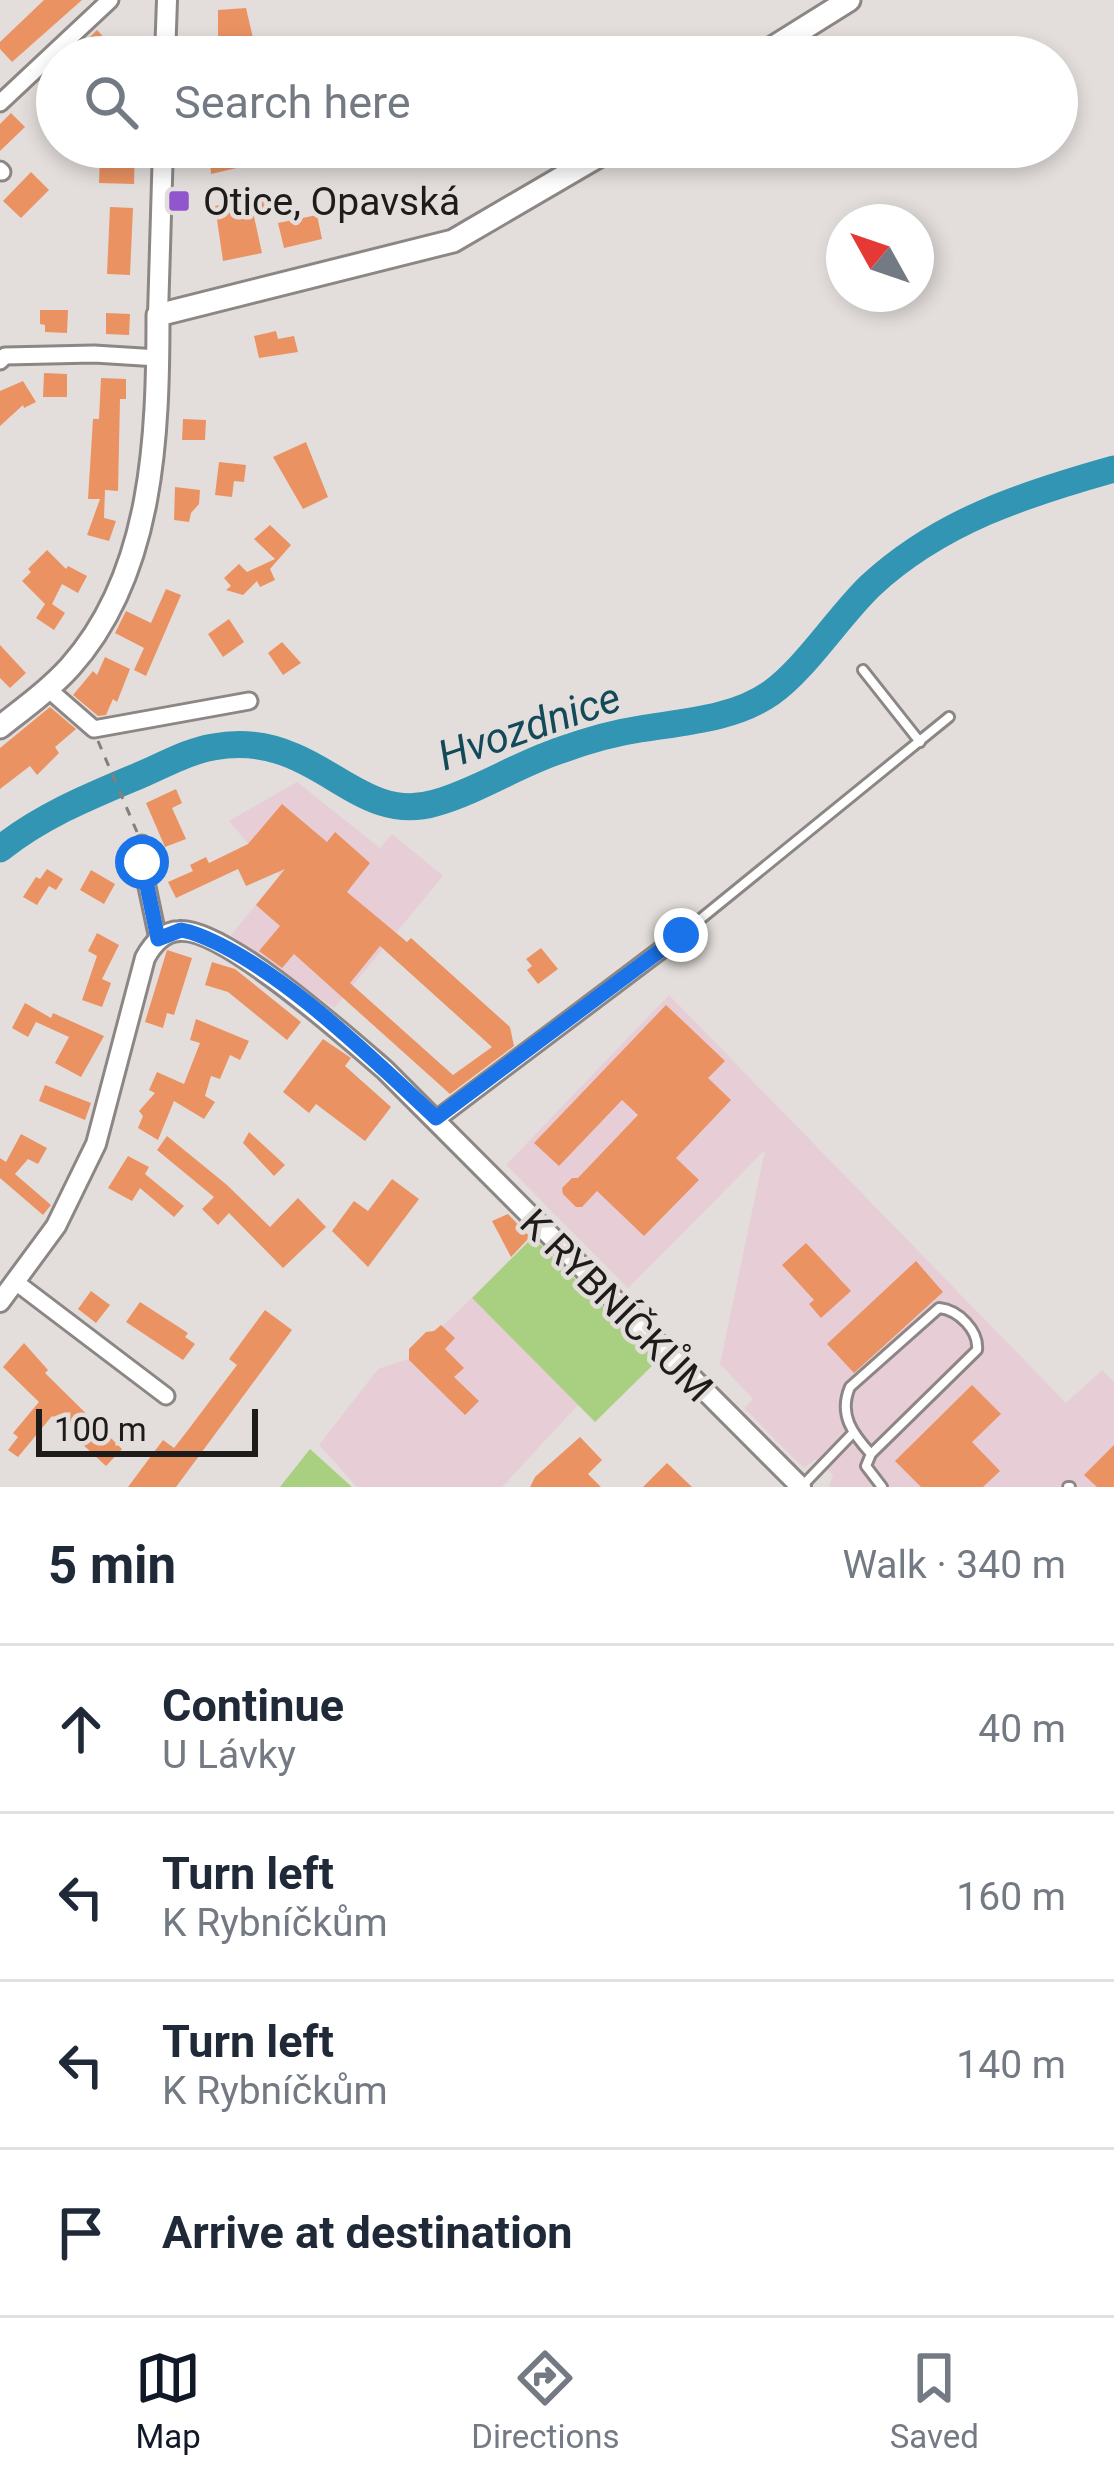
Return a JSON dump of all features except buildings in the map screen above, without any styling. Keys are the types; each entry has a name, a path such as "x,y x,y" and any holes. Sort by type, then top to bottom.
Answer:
{"main road":[{"path":"792,36 849,0"},
{"path":"0,728 48,689 95,632 136,541 149,475 158,315 453,241 578,168"}],"street":[{"path":"72,36 110,0"},
{"path":"166,36 167,0"},
{"path":"0,104 36,70"},
{"path":"158,315 162,168"},
{"path":"0,361 5,356 94,354 158,358"},
{"path":"48,689 94,729 249,701"},
{"path":"0,1301 56,1226 96,1144 136,986 145,958 158,939 142,844"},
{"name":"K RYBNÍČKŮM","path":"158,939 181,930 190,932 247,962 332,1023 436,1118 801,1487"},
{"path":"436,1118 681,935"},
{"path":"17,1283 166,1396"}],"lane":[{"path":"863,670 920,742"},
{"path":"681,935 950,717"},
{"path":"871,1454 853,1433 844,1402 850,1387 939,1308 959,1315 977,1338 976,1350 871,1454 866,1466 882,1487"},
{"path":"801,1487 853,1433"}],"path":[{"path":"99,743 142,844"}],"shaded area":[{"path":"297,782 380,848 392,834 443,876 334,1008 231,935 280,875 229,821"},
{"path":"669,995 1066,1403 1102,1370 1114,1382 1114,1487 829,1487 833,1475 816,1459 804,1468 744,1408 753,1399 720,1364 765,1150 628,1288 506,1165"},
{"path":"472,1298 578,1405 502,1487 357,1487 319,1445 378,1369 408,1359"}],"green space":[{"path":"533,1237 657,1361 595,1422 472,1298"},
{"path":"310,1449 352,1487 280,1487"}],"waterway":[{"name":"Hvozdnice","path":"0,849 70,806 213,747 274,749 378,801 415,807 451,798 590,740 741,709 784,683 870,586 925,544 985,512 1114,469"}],"place":[{"name":"Otice, Opavská","path":"179,201"}],"route":[{"path":"142,862 158,939 181,930 190,932 247,962 332,1023 436,1118 681,935"}]}
